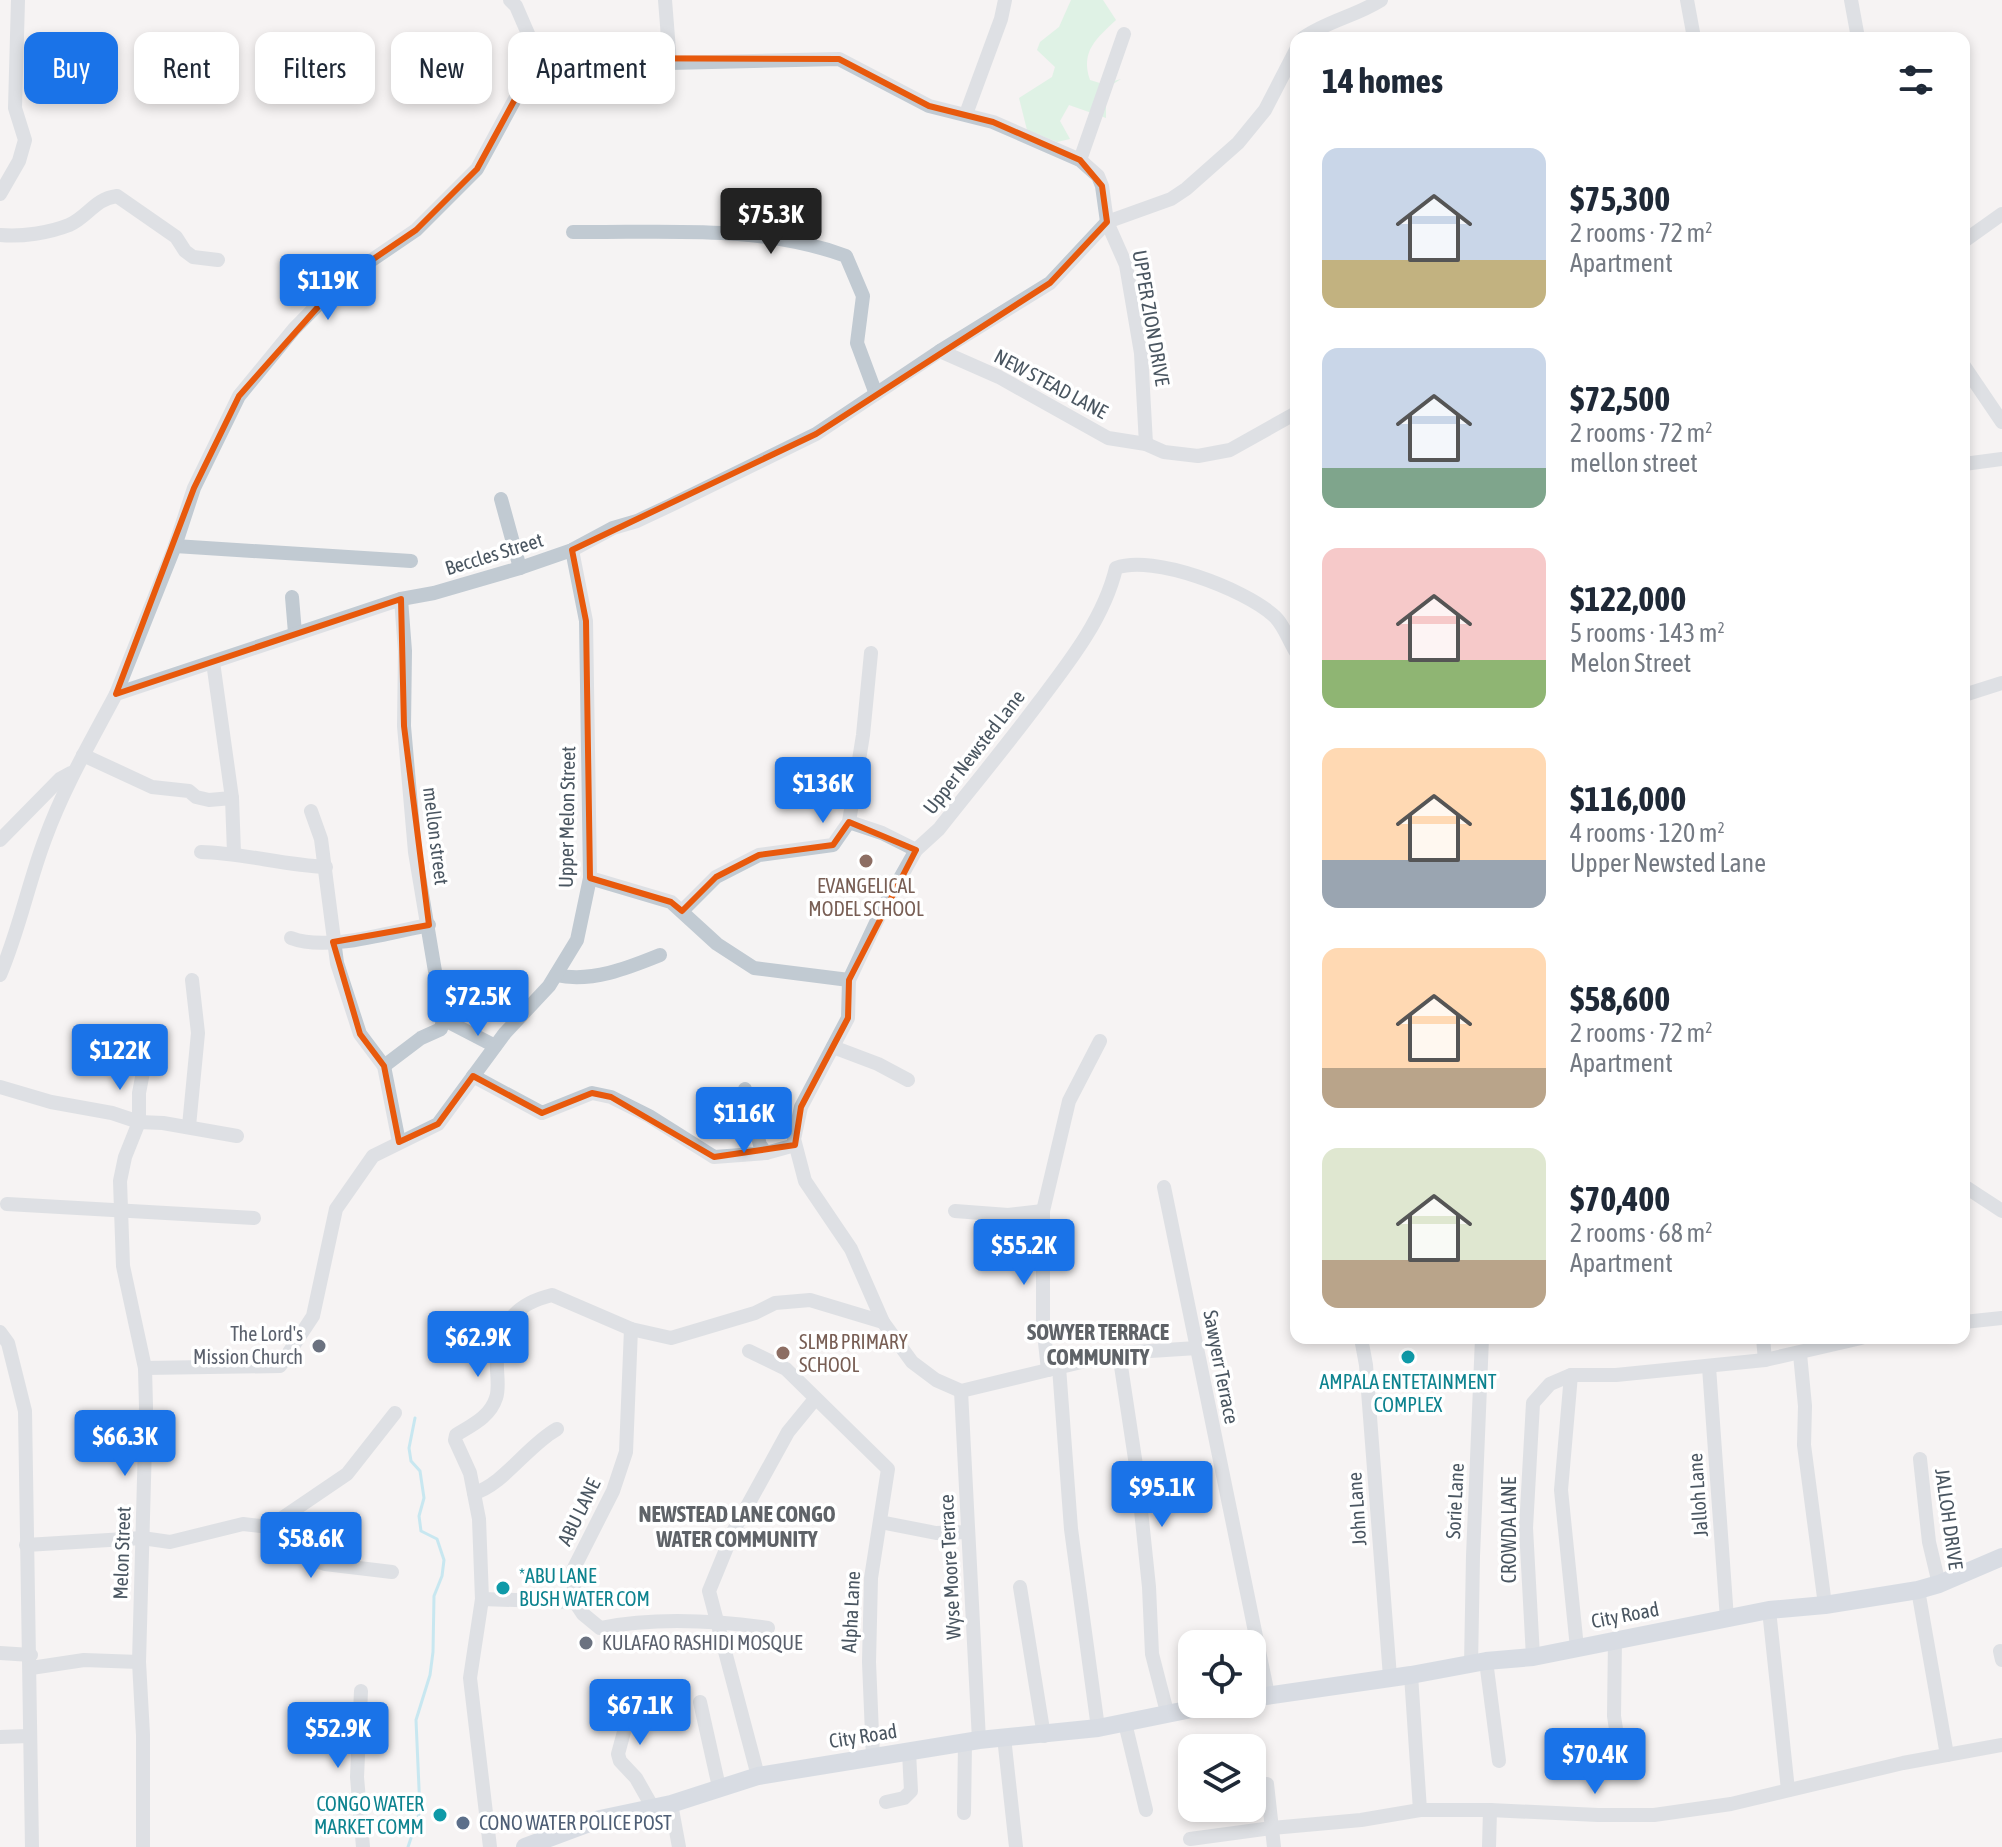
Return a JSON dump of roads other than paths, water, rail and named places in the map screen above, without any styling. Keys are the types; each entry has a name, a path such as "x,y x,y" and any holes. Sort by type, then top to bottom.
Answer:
{"main road":[{"name":"City Road","path":"1266,1695 1533,1657 1769,1610 1825,1605 1918,1590 2002,1557"},
{"name":"City Road","path":"525,1847 600,1819 662,1806 758,1776 972,1741 1044,1736 1098,1728 1178,1710"}],"street":[{"path":"0,194 19,161 25,140 15,108 18,0"},
{"path":"510,0 516,6 527,32"},
{"path":"665,0 668,32"},
{"path":"966,114 1005,0"},
{"path":"1312,32 1363,12 1381,0"},
{"path":"1687,0 1693,32"},
{"path":"1851,0 1857,32"},
{"path":"675,63 839,59 929,106 993,122 1080,160 1124,34"},
{"path":"1107,222 1171,199 1186,189 1238,143 1265,110 1290,62"},
{"path":"0,975 13,945 44,841 71,773 116,694 205,461 239,396 294,329 341,281 416,230 477,169 512,104"},
{"name":"UPPER ZION DRIVE","path":"1080,160 1098,176 1107,222 1126,265 1141,353 1146,444"},
{"path":"0,235 25,236 70,225 104,197 117,196 176,237 193,257 218,260"},
{"path":"1970,237 2002,214"},
{"name":"Beccles Street","path":"116,694 401,599 434,593 520,568 572,550 613,528 669,506 816,434 940,351 1050,283 1107,222"},
{"path":"573,232 758,234 846,256 863,296 857,343 876,394"},
{"name":"NEW STEAD LANE","path":"940,351 999,377 1108,438 1146,444 1164,452 1213,455 1230,450 1290,416"},
{"path":"1970,375 2002,422"},
{"path":"1970,463 2002,459"},
{"path":"501,499 520,568"},
{"path":"175,546 411,561"},
{"name":"Upper Melon Street","path":"145,1368 280,1366 313,1316 336,1209 373,1156 438,1124 495,1046 549,986 577,940 590,878 586,621 572,550"},
{"name":"Upper Newsted Lane","path":"961,1391 936,1380 912,1362 883,1322 851,1249 805,1181 795,1145 801,1107 848,1018 849,980 881,912 916,850 939,829 1059,676 1090,631 1111,587 1116,568 1126,564 1185,572 1233,589 1275,616 1290,642"},
{"path":"292,597 295,633"},
{"name":"mellon street","path":"401,599 405,651 404,726 415,852 443,1019"},
{"path":"682,911 716,877 759,855 833,845 849,822 863,735 871,653"},
{"path":"213,662 232,798 234,853"},
{"path":"1970,693 2002,683"},
{"path":"83,755 152,787 189,791 196,797 209,800 232,798"},
{"path":"0,840 60,779 71,773"},
{"path":"311,811 321,839 326,867 337,963 360,1034 384,1066 399,1142"},
{"path":"849,822 882,833 916,850"},
{"path":"201,852 234,853 294,866 326,867"},
{"path":"590,878 671,902 717,944 754,968 849,980"},
{"path":"291,938 306,944 333,942 429,925"},
{"path":"556,975 571,978 602,974 660,955"},
{"path":"189,1126 198,1033 192,980"},
{"path":"384,1066 421,1038 441,1029 443,1019 495,1046"},
{"path":"1098,1728 1071,1529 1054,1369 1043,1324 1043,1211 1069,1101 1100,1041"},
{"path":"833,1047 878,1064 908,1080"},
{"name":"Melon Street","path":"143,1847 143,1735 139,1662 145,1368 123,1266 120,1181 125,1157 139,1122 139,1093 144,1067"},
{"path":"473,1076 542,1113 592,1093 611,1097 649,1116 714,1157 766,1153 795,1145"},
{"path":"0,1087 139,1122 189,1126 237,1136"},
{"path":"745,1089 760,1145 766,1153"},
{"name":"Sawyerr Terrace","path":"1164,1187 1197,1348 1248,1630"},
{"path":"1970,1190 2002,1211"},
{"path":"7,1204 254,1218"},
{"path":"955,1211 1008,1215 1043,1211"},
{"path":"490,1847 470,1678 482,1599 479,1519 470,1473 456,1435 485,1417 496,1397 497,1359 508,1320 522,1305 552,1295 631,1329 671,1338 755,1313 775,1303 810,1300 883,1322"},
{"path":"1970,1321 2002,1318"},
{"name":"ABU LANE","path":"575,1602 573,1570 613,1491 626,1452 631,1329"},
{"path":"0,1332 8,1343 25,1411 32,1847"},
{"name":"John Lane","path":"1362,1344 1390,1677"},
{"name":"Sorie Lane","path":"1482,1344 1478,1663 1499,1761"},
{"path":"1764,1344 1765,1360"},
{"path":"1577,1648 1561,1490 1571,1375 1616,1375 1709,1367 1800,1354 1838,1344"},
{"path":"961,1391 1119,1353 1197,1348"},
{"path":"749,1351 786,1369 815,1399 788,1432 734,1530 709,1591 758,1776"},
{"path":"1119,1353 1137,1472 1152,1654 1167,1712"},
{"path":"1800,1354 1805,1406 1804,1445 1825,1605"},
{"name":"Jalloh Lane","path":"1709,1367 1727,1619"},
{"name":"CROWDA LANE","path":"1533,1657 1526,1528 1533,1403 1550,1384 1571,1375"},
{"name":"Wyse Moore Terrace","path":"961,1391 968,1532 972,1741 964,1813"},
{"name":"Alpha Lane","path":"815,1399 888,1469 871,1578 869,1648 873,1758"},
{"path":"26,1545 142,1538 170,1542 243,1524 269,1527 347,1474 395,1413"},
{"path":"474,1493 495,1483 541,1438 557,1429"},
{"name":"JALLOH DRIVE","path":"1920,1459 1929,1542 1939,1584"},
{"path":"880,1522 936,1533 968,1532"},
{"path":"269,1527 277,1546 325,1564 392,1572"},
{"path":"1020,1587 1044,1736"},
{"path":"1918,1590 1947,1755"},
{"path":"482,1599 575,1602 583,1614 600,1628 631,1622 715,1620 768,1628"},
{"path":"1769,1610 1788,1790"},
{"path":"1607,1765 1616,1759 1619,1749 1614,1716 1615,1639"},
{"path":"0,1653 31,1661 139,1662"},
{"path":"1411,1675 1420,1810"},
{"path":"361,1691 357,1777 363,1847"},
{"path":"619,1692 625,1728 618,1754 620,1761 662,1806 679,1847"},
{"path":"700,1702 719,1787"},
{"path":"1125,1723 1146,1810"},
{"path":"0,1737 29,1736"},
{"path":"1004,1737 1016,1847"},
{"path":"1190,1839 1361,1820 1420,1810 1654,1815 1731,1804 2002,1745"},
{"path":"886,1802 904,1798 911,1791 909,1752"},
{"path":"1267,1784 1274,1847"},
{"path":"1489,1847 1490,1810"}],"waterway":[{"path":"408,1847 420,1811 416,1720 430,1675 434,1596 444,1560 437,1539 421,1531 419,1516 424,1498 420,1471 411,1461 409,1448 415,1418"}],"place":[{"name":"EVANGELICAL MODEL SCHOOL","path":"866,861"},
{"name":"The Lord's Mission Church","path":"319,1346"},
{"name":"SLMB PRIMARY SCHOOL","path":"783,1353"},
{"name":"AMPALA ENTETAINMENT COMPLEX","path":"1408,1357"},
{"name":"*ABU LANE BUSH WATER COM","path":"503,1588"},
{"name":"KULAFAO RASHIDI MOSQUE","path":"586,1643"},
{"name":"CONGO WATER MARKET COMM","path":"440,1815"},
{"name":"CONO WATER POLICE POST","path":"463,1823"}],"district":[{"name":"SOWYER TERRACE COMMUNITY","path":"1098,1344"},
{"name":"NEWSTEAD LANE CONGO WATER COMMUNITY","path":"737,1526"}]}
